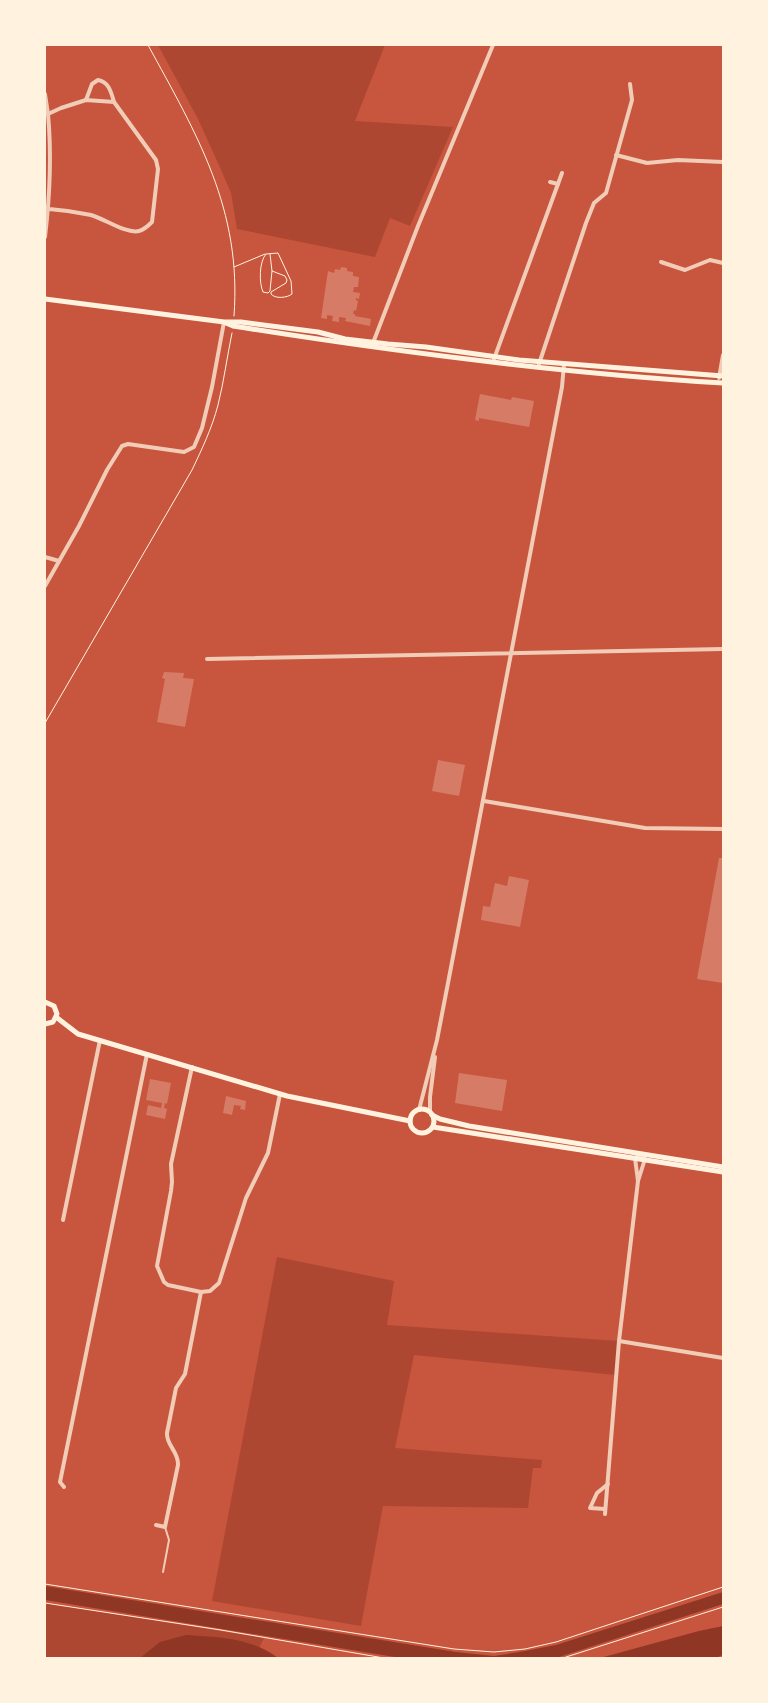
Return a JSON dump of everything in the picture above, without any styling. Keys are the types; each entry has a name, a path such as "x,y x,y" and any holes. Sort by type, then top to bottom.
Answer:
{"main road":[{"path":"45,299 224,322 493,364 721,383"},
{"path":"373,345 426,347 539,362 721,376"},
{"path":"45,1002 54,1006 56,1011 56,1017 53,1022 45,1024"},
{"path":"56,1017 78,1034 280,1094 410,1121"},
{"path":"431,1114 434,1123 427,1132 419,1133 413,1128 410,1121 412,1114 422,1109 431,1114 440,1120 469,1126 723,1167"},
{"path":"433,1126 723,1172"}],"street":[{"path":"373,345 418,226 493,45"},
{"path":"49,209 92,215 128,231 140,231 148,227 152,222 158,170 156,160 114,102 104,81 98,80 92,84 86,100"},
{"path":"538,369 586,223 594,203 606,193 632,100 630,84"},
{"path":"45,94 51,148 51,180 45,238"},
{"path":"48,114 86,100 114,102"},
{"path":"616,155 647,163 678,160 723,162"},
{"path":"493,364 562,173"},
{"path":"550,182 558,184"},
{"path":"660,262 685,270 710,260 723,262"},
{"path":"45,586 79,526 107,470 122,446 128,444 184,452 194,447 204,420 212,387 224,322"},
{"path":"721,383 723,355"},
{"path":"419,1110 437,1040 484,801 562,387 564,364"},
{"path":"45,557 59,561"},
{"path":"207,659 723,649"},
{"path":"484,801 645,828 723,829"},
{"path":"63,1220 100,1040"},
{"path":"431,1114 430,1097 437,1040"},
{"path":"64,1487 60,1482 147,1054"},
{"path":"192,1067 171,1164 171,1191 157,1266 164,1282 168,1285 201,1292 210,1291 219,1283 248,1193 268,1153 280,1094"},
{"path":"608,1484 597,1493 590,1508 605,1511 608,1484 619,1341 638,1180 645,1160 641,1154 635,1158 638,1180"},
{"path":"156,1526 165,1528 178,1460 169,1443 167,1433 176,1388 185,1374 201,1292"},
{"path":"619,1341 723,1358"}],"lane":[{"path":"163,1572 169,1540 165,1528"}],"path":[{"path":"45,723 196,461 208,436 218,406 233,324 233,268 228,229 220,194 199,140 148,45"},
{"path":"233,268 266,254 278,253 292,288 292,294 289,296 277,298 270,293 263,292 260,282 263,257 266,254"},
{"path":"270,254 272,271 270,293"},
{"path":"272,271 288,279"},
{"path":"270,293 286,283 288,279"},
{"path":"45,1584 454,1649 494,1652 525,1649 556,1642 723,1587"},
{"path":"45,1603 221,1630 384,1658"},
{"path":"563,1658 723,1607"}],"shaded area":[{"path":"158,45 385,45 355,121 453,127 410,226 390,218 375,257 237,229 231,193 198,119"},
{"path":"277,1257 394,1281 387,1325 619,1341 616,1375 414,1355 395,1448 542,1460 541,1468 533,1468 528,1508 383,1506 361,1626 212,1601"},
{"path":"45,1586 456,1652 494,1656 556,1645 723,1592 723,1604 556,1658 401,1658 45,1600"},
{"path":"45,1603 264,1638 254,1658 45,1658"},
{"path":"723,1626 723,1655 715,1658 600,1658 699,1631"},
{"path":"186,1635 246,1642 268,1651 278,1658 140,1658 160,1642"}],"building":[{"path":"341,267 353,272 353,276 359,277 358,287 354,287 353,292 360,293 359,299 356,298 358,301 356,311 354,310 353,314 371,319 370,326 345,321 346,318 339,317 339,322 332,321 333,316 327,315 327,319 321,318 328,271 334,273 335,269 340,270"},
{"path":"480,394 511,400 512,397 534,401 529,427 479,418 479,421 475,420"},
{"path":"164,672 184,673 183,678 194,679 185,727 157,722 165,679 162,678"},
{"path":"438,760 465,765 459,796 432,791"},
{"path":"719,858 723,858 723,983 697,979"},
{"path":"509,876 529,880 520,927 481,920 483,906 490,907 495,883 507,886"},
{"path":"459,1073 507,1080 502,1111 455,1103"},
{"path":"150,1079 171,1083 167,1104 165,1103 164,1108 167,1109 165,1119 146,1115 148,1105 161,1108 162,1103 146,1100"},
{"path":"226,1096 246,1101 245,1110 240,1109 241,1106 234,1105 232,1115 223,1113"}]}
